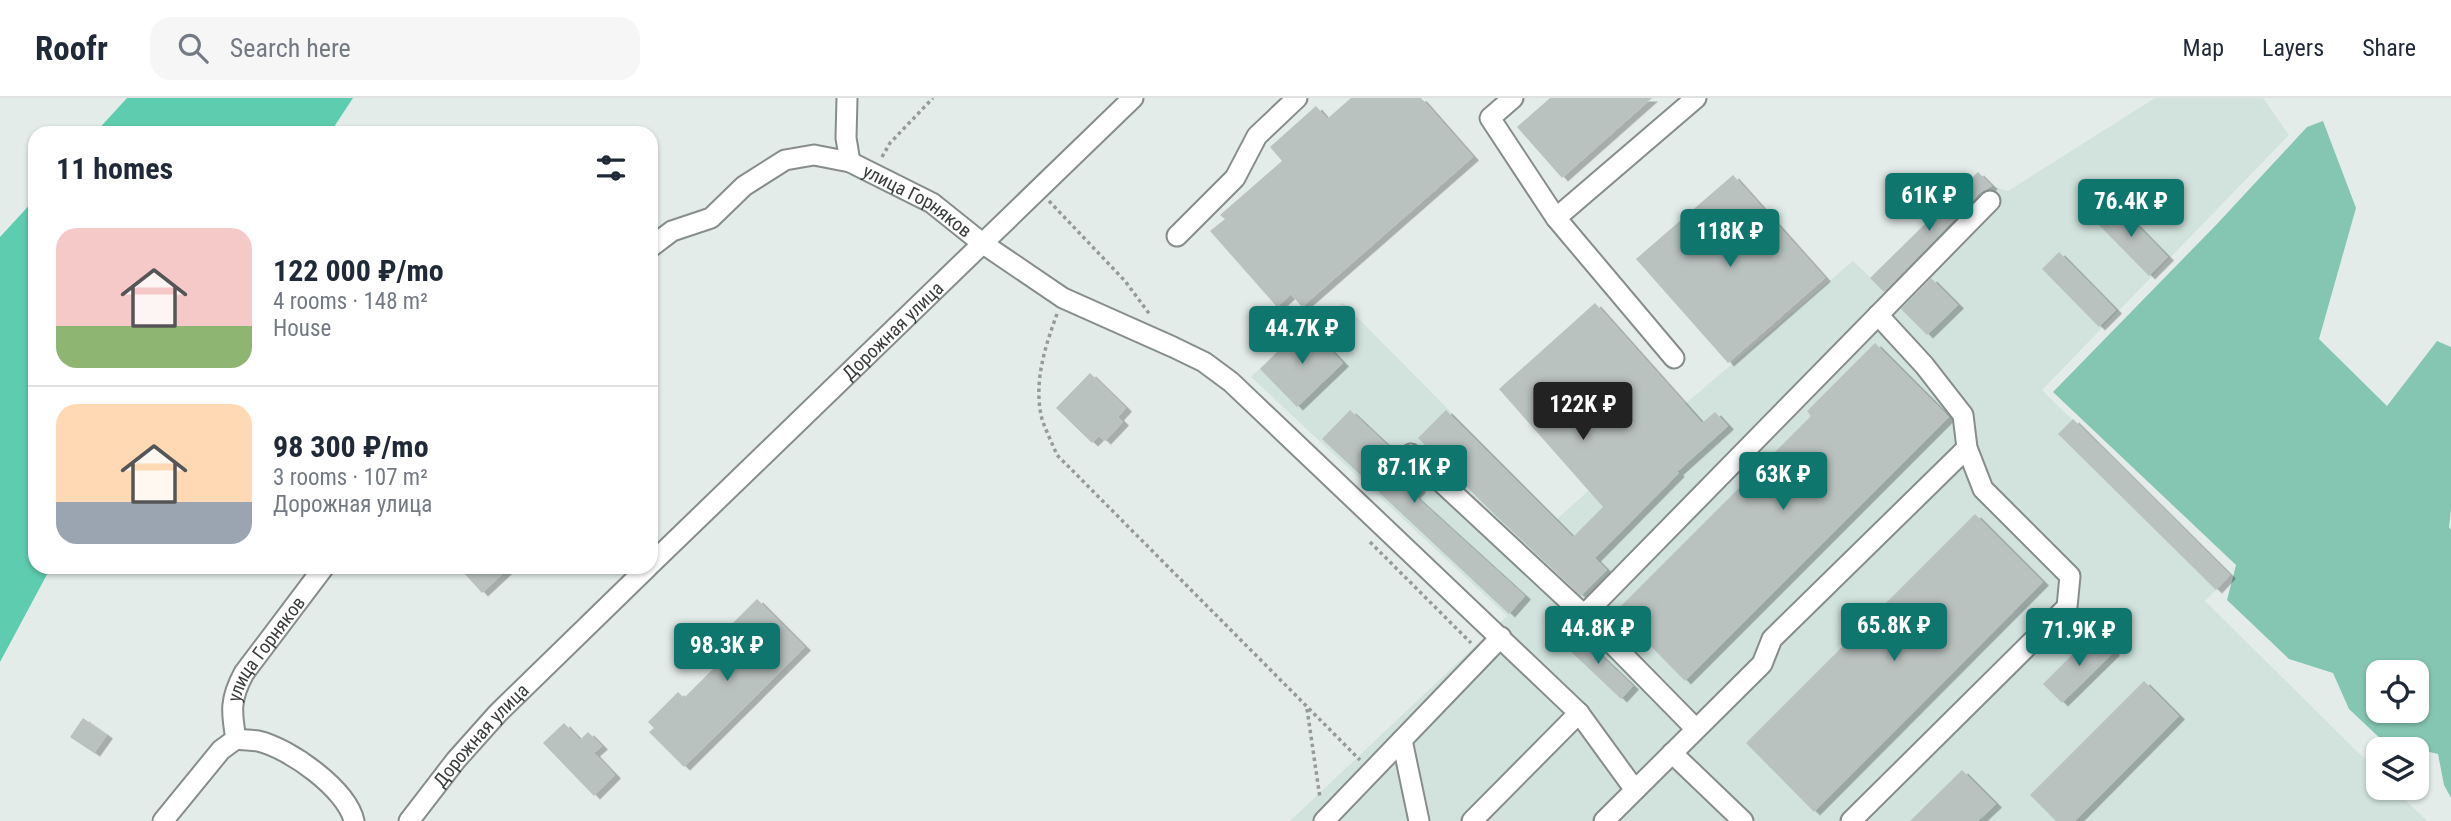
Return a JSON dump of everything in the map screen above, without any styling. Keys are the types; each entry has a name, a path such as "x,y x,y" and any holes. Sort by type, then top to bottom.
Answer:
{"street":[{"name":"улица Горняков","path":"847,98 846,138 850,162"},
{"name":"Дорожная улица","path":"658,557 1133,98"},
{"path":"1177,236 1235,178 1256,136 1297,98"},
{"path":"1513,98 1490,118 1556,218 1674,358"},
{"path":"1556,218 1696,98"},
{"name":"улица Горняков","path":"658,242 672,231 711,218 744,186 785,160 814,155 850,162 932,203 982,243 1063,298 1204,362 1231,383 1579,713 1635,790"},
{"path":"1584,615 1990,201"},
{"path":"1851,821 2067,607 2070,576 1983,489 1967,447 1963,415 1924,365 1878,315"},
{"path":"1618,817 1635,790 1762,664 1772,639 1967,447"},
{"path":"1411,454 1584,615 1696,729"},
{"name":"улица Горняков","path":"236,739 231,709 234,692 244,673 319,574"},
{"name":"Дорожная улица","path":"409,821 498,713 641,574"},
{"path":"1322,815 1402,740 1500,636"},
{"path":"1472,821 1579,713"},
{"path":"163,821 221,750 236,739 260,741 288,753 336,791 352,811 354,821"},
{"path":"1402,740 1419,821"},
{"path":"1672,753 1744,821"}],"path":[{"path":"873,174 890,143 933,98"},
{"path":"1063,298 1044,348 1040,376 1042,417 1057,456 1371,771"},
{"path":"1307,707 1322,815"}],"shaded area":[{"path":"127,98 353,98 335,126 101,126"},
{"path":"2155,98 2263,98 2289,135 2042,390 2230,575 2205,601 2366,760 2366,800 2405,800 2427,821 1290,821 1507,616 1251,377 1306,324 1343,303 1557,519 1685,404 1853,261 1871,278 1978,172 1992,186 2008,191"},
{"path":"2323,121 2356,208 2319,339 2387,406 2437,341 2451,347 2451,798 2444,785 2438,754 2429,752 2429,737 2379,737 2349,709 2333,673 2289,659 2227,600 2236,565 2053,392 2217,224 2307,127"},
{"path":"28,207 28,574 47,574 0,662 0,237"}],"building":[{"path":"1351,98 1421,98 1473,157 1302,307 1291,294 1277,307 1210,231 1225,219 1220,215 1282,161 1270,147 1316,106 1327,119"},
{"path":"1550,98 1652,98 1562,178 1517,127"},
{"path":"1978,172 1992,186 1981,192 1884,292 1870,278"},
{"path":"1733,175 1825,278 1728,363 1636,259"},
{"path":"2113,201 2168,257 2149,276 2094,220"},
{"path":"2059,252 2116,310 2099,327 2042,269"},
{"path":"1931,278 1958,305 1927,335 1901,309"},
{"path":"1595,303 1702,423 1715,412 1728,426 1677,472 1679,473 1595,558 1607,570 1581,596 1418,438 1446,410 1573,537 1603,507 1499,389"},
{"path":"1306,324 1343,363 1297,407 1260,369"},
{"path":"1875,343 1949,417 1685,681 1616,611 1811,416 1807,411"},
{"path":"1090,373 1126,408 1118,417 1123,422 1105,441 1099,436 1092,443 1056,408"},
{"path":"1350,410 1397,454 1391,461 1420,489 1414,495 1525,596 1509,614 1322,439"},
{"path":"2073,419 2230,575 2216,590 2058,434"},
{"path":"1975,514 2043,582 1814,812 1746,743"},
{"path":"465,574 502,574 482,593"},
{"path":"757,599 805,647 684,767 649,732 654,728 648,722 678,692 684,698 729,653 716,640"},
{"path":"1576,632 1633,686 1621,699 1564,645"},
{"path":"2095,632 2114,652 2062,703 2043,684"},
{"path":"2144,681 2179,716 2075,821 2056,821 2030,795"},
{"path":"83,718 107,735 94,753 70,737"},
{"path":"564,723 580,740 588,732 602,746 594,753 615,775 594,796 543,743"},
{"path":"1962,770 1996,804 1978,821 1910,821"}]}
